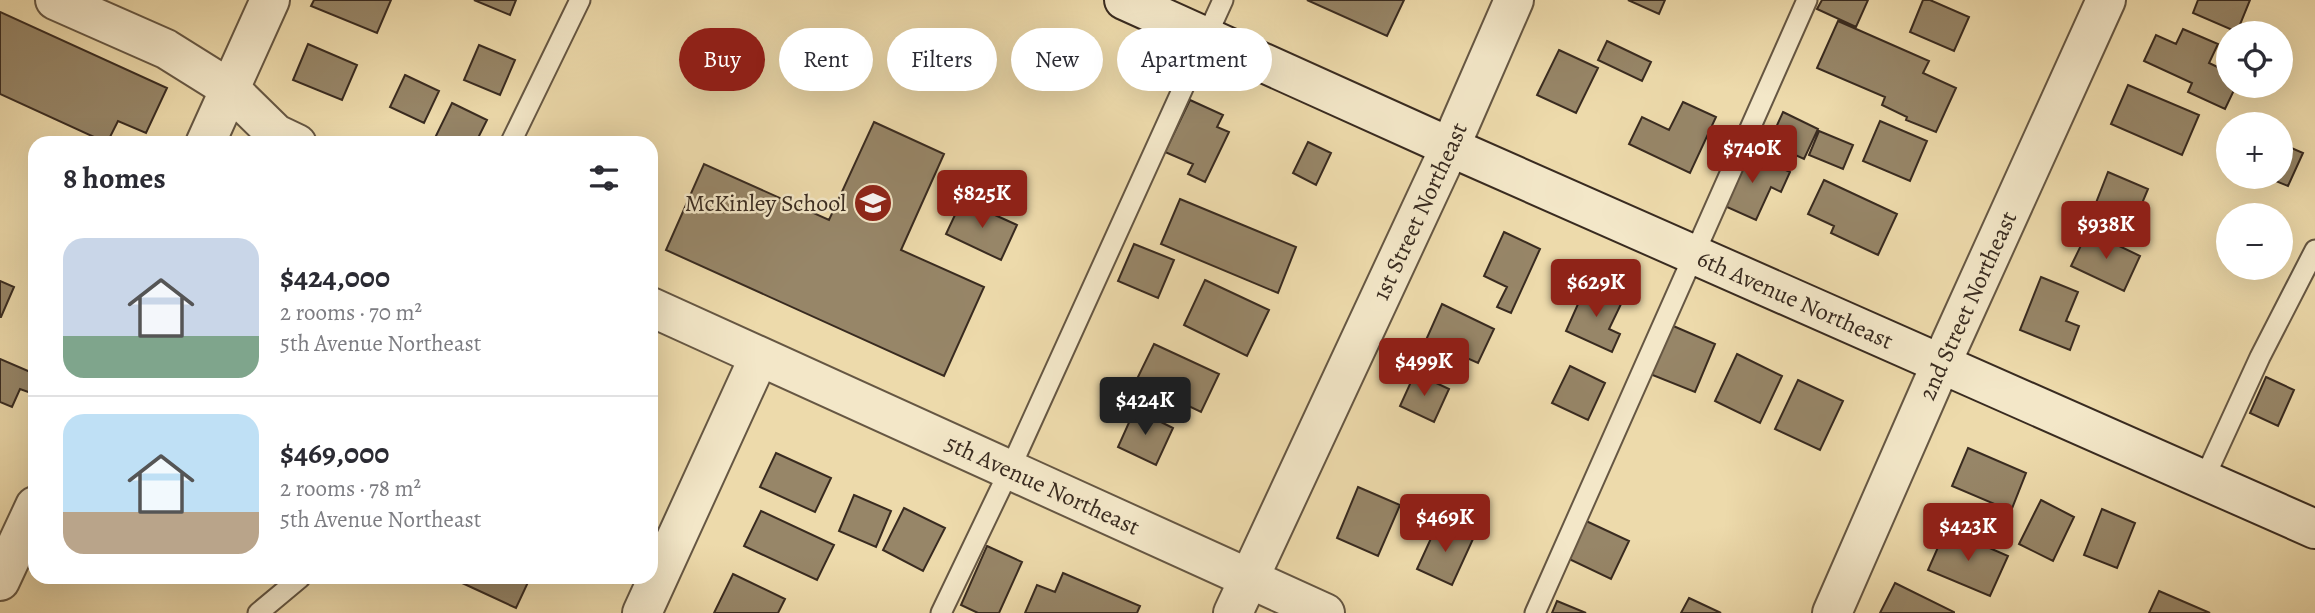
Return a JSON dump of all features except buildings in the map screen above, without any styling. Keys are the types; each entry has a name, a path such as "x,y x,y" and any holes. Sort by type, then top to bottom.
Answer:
{"street":[{"path":"55,0 166,49 230,89 280,136"},
{"path":"209,136 270,0"},
{"name":"6th Avenue Northeast","path":"1124,0 1186,28"},
{"name":"1st Street Northeast","path":"1233,613 1450,148 1514,0"},
{"name":"2nd Street Northeast","path":"1832,613 2106,0"},
{"name":"6th Avenue Northeast","path":"1272,67 2315,529"},
{"name":"5th Avenue Northeast","path":"658,310 1325,613"},
{"path":"658,578 759,357"},
{"path":"0,581 28,521"},
{"path":"642,613 655,584"}],"lane":[{"path":"514,136 580,0"},
{"path":"1210,28 1223,0"},
{"path":"1535,613 1807,0"},
{"path":"941,613 1010,469 1182,91"},
{"path":"2204,479 2260,357 2315,250"},
{"path":"258,613 293,584"}],"place":[{"name":"McKinley School","path":"873,203"}]}
